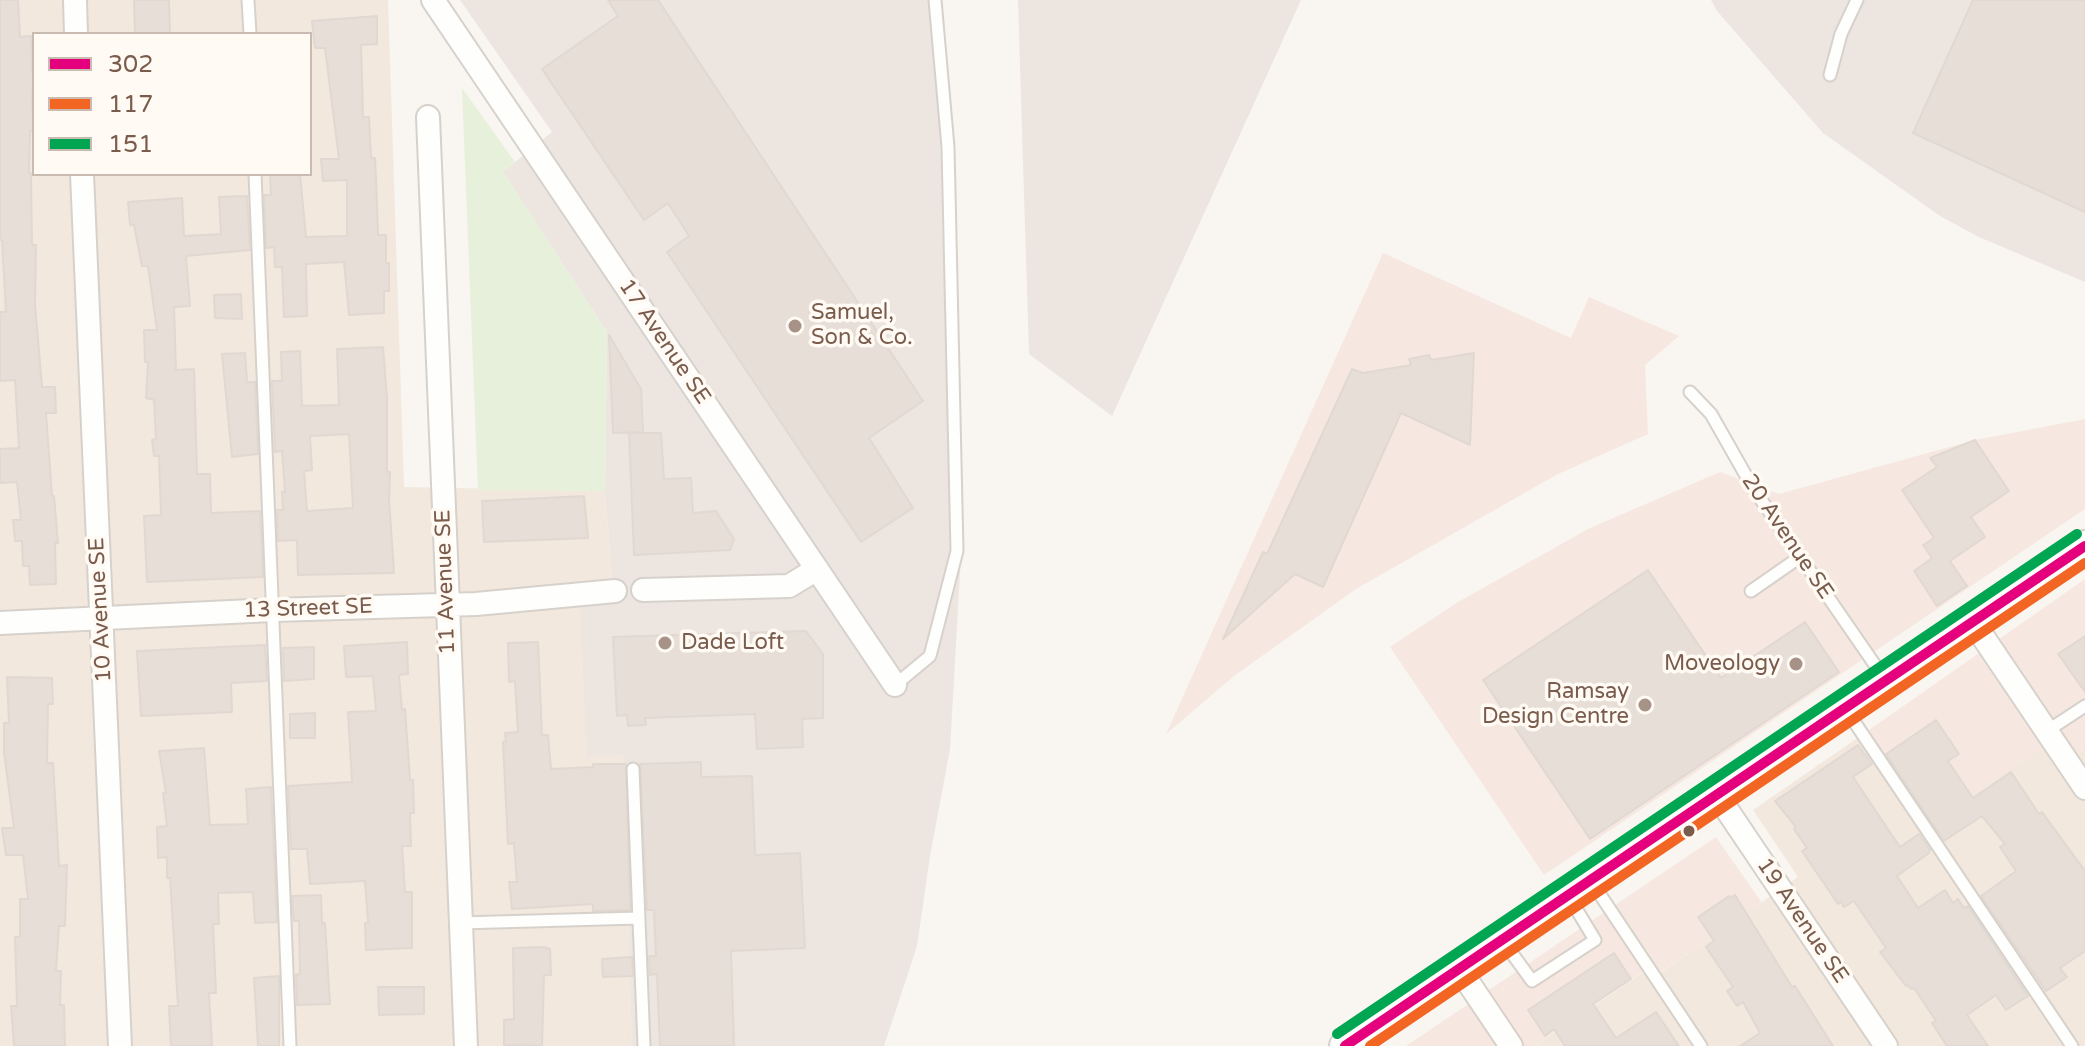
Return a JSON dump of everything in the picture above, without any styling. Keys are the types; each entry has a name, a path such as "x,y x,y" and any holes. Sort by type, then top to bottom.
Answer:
{"street":[{"path":"75,0 76,32"},
{"name":"17 Avenue SE","path":"433,0 895,685"},
{"name":"11 Avenue SE","path":"428,117 466,1046"},
{"name":"10 Avenue SE","path":"82,176 120,1046"},
{"path":"1345,1046 2085,546"},
{"path":"643,590 789,586 817,569"},
{"name":"13 Street SE","path":"0,623 446,605 615,591"},
{"path":"1973,622 2085,788"},
{"name":"19 Avenue SE","path":"1717,795 1886,1046"},
{"path":"1460,970 1511,1046"}],"lane":[{"path":"248,0 250,32"},
{"path":"895,685 930,656 957,551 948,147 935,0"},
{"path":"1830,75 1841,34 1857,0"},
{"path":"255,176 290,1046"},
{"name":"20 Avenue SE","path":"1690,392 1711,414 1753,488 1886,682"},
{"path":"1751,591 1800,557"},
{"path":"2047,731 2085,706"},
{"path":"1845,709 2072,1046"},
{"path":"633,769 644,1046"},
{"path":"1503,941 1532,981 1595,940 1580,889"},
{"path":"1580,889 1701,1046"},
{"path":"460,923 639,918"}],"shaded area":[{"path":"0,0 388,0 404,487 605,491 614,603 581,603 588,756 623,754 632,1046 0,1046"},
{"path":"460,0 939,0 956,199 962,537 950,749 917,946 884,1046 632,1046 623,755 587,756 580,603 614,602 605,491 607,332 503,172 552,132"},
{"path":"1018,0 1301,0 1112,416 1029,354"},
{"path":"1711,0 2085,0 2085,282 1979,237 1940,216 1823,133 1717,11"},
{"path":"1383,253 1571,338 1589,297 1679,336 1645,365 1648,434 1556,475 1356,589 1234,676 1166,734"},
{"path":"2085,419 2085,509 1544,875 1390,647 1458,602 1590,528 1720,472 1779,494 1975,440"},
{"path":"2085,579 2085,747 2069,759 2055,740 1922,829 1859,737"},
{"path":"1859,737 2055,740 2069,758 2085,747 2085,1046 1535,1046 1648,969 1654,977 1798,877 1753,810"},
{"path":"1716,837 1762,903 1653,977 1647,969 1535,1046 1406,1046"}],"green space":[{"path":"462,88 515,162 503,172 607,332 605,491 478,490"}],"building":[{"path":"0,0 18,0 20,37 31,36 29,173 32,245 36,245 35,304 42,387 55,387 56,413 46,413 58,543 55,543 56,584 30,585 29,566 23,566 22,541 15,541 13,520 21,520 17,482 0,483 0,449 19,448 15,380 0,381 0,312 6,312 0,240"},
{"path":"134,0 169,0 170,32 135,32"},
{"name":"Samuel, Son & Co.","path":"608,0 658,0 923,401 869,438 913,508 861,542 667,252 689,236 668,203 644,220 542,69 618,16"},
{"path":"1973,0 2085,0 2085,212 1913,133"},
{"path":"377,16 377,44 361,45 363,117 369,117 371,158 375,158 378,235 386,235 386,263 389,263 389,291 384,291 384,313 349,315 344,262 306,264 307,316 284,317 282,267 275,267 274,247 266,248 264,195 271,195 270,176 300,176 306,237 347,236 347,180 323,181 321,159 339,159 325,48 315,48 312,21"},
{"path":"247,196 250,250 186,256 190,306 174,307 176,370 194,369 197,474 210,474 211,513 260,511 263,577 147,582 144,516 161,515 159,456 154,456 152,440 156,439 154,400 146,398 148,362 145,362 144,330 157,330 148,266 142,266 134,225 130,225 128,202 182,198 184,236 221,234 219,197"},
{"path":"241,294 242,319 215,318 214,295"},
{"path":"609,335 641,389 643,432 613,433"},
{"path":"383,347 394,573 298,575 297,540 278,541 277,510 283,510 282,492 285,492 282,451 275,452 272,381 282,381 281,352 300,351 302,406 339,405 337,349","holes":["349,434 353,508 307,511 304,471 312,470 310,436"]},
{"path":"245,353 247,382 255,382 258,454 232,457 222,354"},
{"path":"1474,353 1470,445 1401,413 1323,587 1295,574 1223,639 1263,552 1267,554 1352,369 1363,373 1411,365 1409,359 1429,355 1431,360"},
{"path":"629,433 661,433 664,479 691,478 693,513 716,511 734,539 730,550 634,555"},
{"path":"1975,440 2009,491 1971,517 1985,537 1950,561 1967,586 1937,606 1914,571 1932,558 1923,545 1934,538 1902,490 1937,467 1930,458"},
{"path":"584,496 588,538 484,542 482,501"},
{"name":"Ramsay Design Centre","path":"1648,570 1721,678 1805,622 1839,672 1590,839 1483,680"},
{"path":"806,631 823,654 823,718 802,719 803,747 757,749 755,714 645,718 646,725 628,726 627,715 617,716 613,637"},
{"path":"2085,636 2085,692 2058,654"},
{"path":"407,642 408,674 399,675 402,710 405,709 410,780 413,780 411,846 402,846 405,892 412,892 412,948 366,950 365,881 310,884 307,849 291,849 288,786 352,782 348,712 376,711 373,676 346,677 344,646"},
{"path":"538,642 542,735 548,735 551,769 626,764 630,910 593,911 593,904 512,909 509,882 517,882 514,843 508,844 503,742 506,742 505,733 518,732 515,681 509,682 508,643"},
{"path":"265,645 267,681 231,683 232,712 141,716 137,651"},
{"path":"314,647 314,679 284,681 283,648"},
{"path":"7,677 52,678 53,704 48,704 47,763 53,763 59,866 67,865 65,926 59,926 56,971 61,971 60,1005 64,1005 65,1046 14,1046 11,1006 17,1006 15,937 20,937 20,899 28,899 23,855 6,855 2,828 14,828 4,752 4,723 9,723"},
{"path":"315,713 315,738 290,738 290,714"},
{"path":"1936,720 1959,754 1948,761 1973,798 2011,772 2039,814 2042,812 2085,871 2085,951 2060,968 2067,977 2046,991 1981,896 2016,871 2000,847 2005,844 1982,816 1944,841 1886,754"},
{"path":"1858,745 1872,764 1853,777 1900,847 1919,834 1930,850 1897,876 1918,908 1945,890 1953,903 1958,899 1964,908 1968,906 2028,996 2006,1010 1996,995 1967,1015 1988,1046 1947,1046 1932,1023 1936,1021 1914,988 1906,986 1880,952 1886,948 1854,901 1844,907 1841,902 1838,904 1802,851 1807,848 1794,829 1796,827 1775,801"},
{"path":"204,748 210,825 248,824 246,789 271,787 277,922 255,923 253,892 218,893 219,924 213,924 216,993 209,993 212,1046 171,1046 169,1006 178,1006 170,878 167,878 167,857 158,858 157,827 167,826 163,793 166,793 159,751"},
{"path":"701,762 701,777 752,776 755,855 800,853 805,948 731,951 734,1046 660,1046 657,974 650,975 649,956 656,956 654,910 647,910 640,764"},
{"path":"321,895 330,1004 297,1005 299,921 294,921 292,896"},
{"path":"1735,895 1833,1046 1740,1046 1760,1033 1743,1002 1737,1006 1727,991 1733,987 1706,947 1714,941 1698,917"},
{"path":"513,948 550,949 551,975 544,975 542,1046 504,1045 504,1020 514,1019"},
{"path":"1614,953 1631,979 1593,1004 1616,1038 1656,1012 1679,1046 1565,1046 1554,1029 1545,1036 1528,1010"},
{"path":"632,957 633,976 603,977 602,959"},
{"path":"279,976 279,1046 258,1046 254,978"},
{"path":"378,987 424,987 424,1014 379,1015"}],"transit line":[{"name":"151","path":"1337,1034 2077,534"},
{"name":"302","path":"1345,1046 2085,546"},
{"name":"117","path":"1370,1046 2085,563"}],"place":[{"name":"Samuel, Son & Co.","path":"795,326"},
{"name":"Dade Loft","path":"665,643"},
{"name":"Moveology","path":"1796,664"},
{"name":"Ramsay Design Centre","path":"1645,705"}]}
